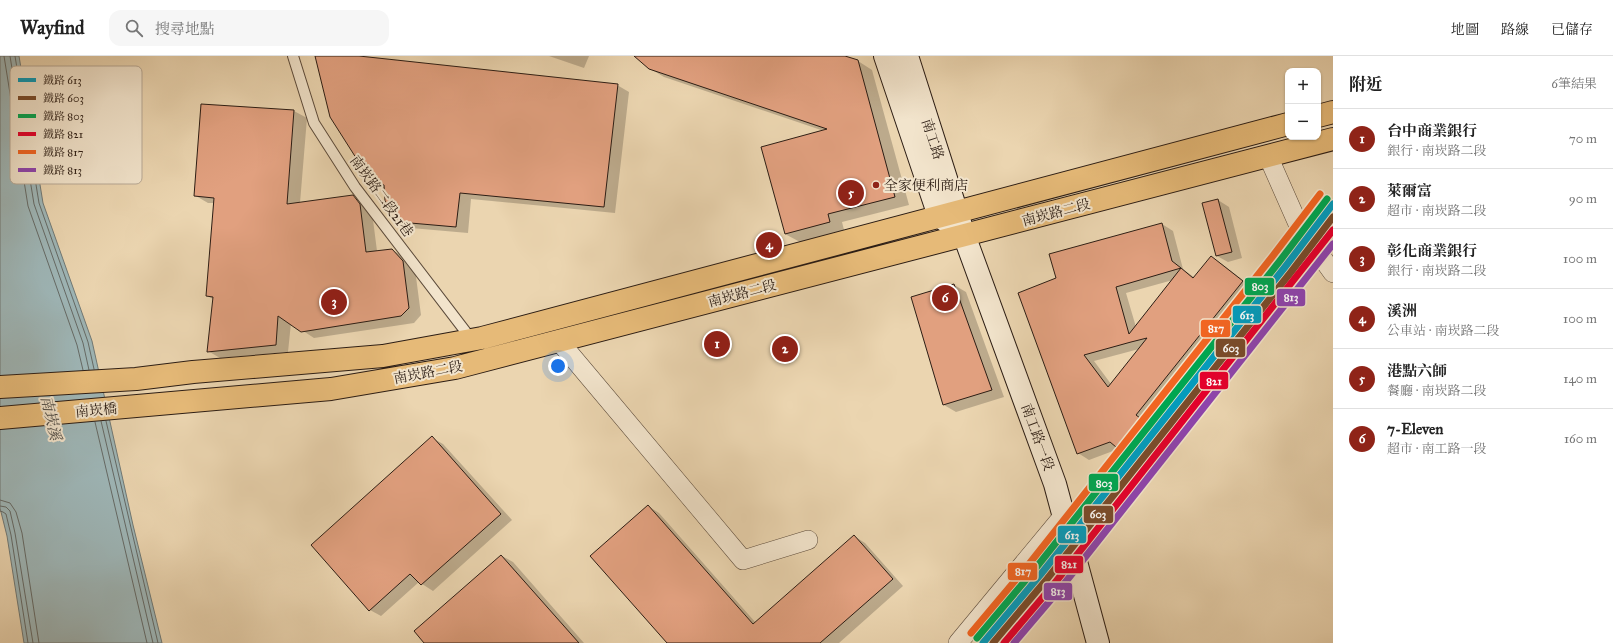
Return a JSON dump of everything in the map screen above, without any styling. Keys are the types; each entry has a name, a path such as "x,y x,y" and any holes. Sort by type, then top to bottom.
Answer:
{"main road":[{"path":"1321,115 1333,112"},
{"name":"南崁路二段","path":"136,379 193,372 383,356 472,340 1285,125"},
{"name":"南崁路二段","path":"143,405 331,389 455,368 1333,140"},
{"name":"南崁橋","path":"0,387 136,379"},
{"name":"南崁橋","path":"0,418 143,405"}],"street":[{"name":"南工路","path":"886,56 948,214 964,235"},
{"name":"南工路","path":"907,56 948,214"},
{"path":"1268,156 1298,224 1333,273"},
{"name":"南工路一段","path":"964,235 1055,484 1098,643"},
{"path":"559,341 743,560 808,540"},
{"path":"958,643 1064,515"}],"lane":[{"name":"南崁路二段21巷","path":"293,56 314,123 356,187 472,340"}],"water":[{"name":"南崁溪","path":"0,56 19,56 21,66 10,66 10,184 40,184 43,203 92,341 133,525 162,643 24,643 7,536 0,508"}],"building":[{"path":"315,56 359,56 618,84 604,207 460,193 456,227 399,222 385,201 384,185 372,183 330,117"},
{"path":"634,56 845,56 858,60 895,197 828,214 830,222 785,234 761,147 827,129 649,69"},
{"path":"201,104 294,110 287,204 353,195 360,204 366,252 392,249 403,261 409,308 401,316 301,332 278,316 276,345 207,352 213,297 206,296 214,198 194,196"},
{"path":"1218,199 1232,252 1216,256 1202,203"},
{"path":"1162,223 1172,261 1181,268 1193,278 1211,256 1243,281 1136,415 1140,418 1116,447 1110,442 1077,454 1018,293 1056,278 1049,254","holes":["1181,268 1129,334 1116,287","1147,338 1108,387 1084,355"]},
{"path":"954,284 992,390 943,405 911,297"},
{"path":"432,436 501,514 421,585 410,574 369,611 311,545"},
{"path":"648,505 753,624 854,535 893,579 820,643 667,643 590,556"},
{"path":"501,555 579,643 424,643 414,631"}],"rail line":[{"name":"817","path":"971,633 1029,564 1272,257 1320,194"},
{"name":"803","path":"977,638 1035,569 1279,262 1327,199"},
{"name":"613","path":"983,643 1041,574 1285,267 1333,204"},
{"name":"603","path":"993,643 1047,579 1333,217"},
{"name":"821","path":"1004,643 1054,584 1333,230"},
{"name":"813","path":"1014,643 1060,589 1333,244"}],"place":[{"name":"全家便利商店","path":"876,185"},
{"name":"港點六師","path":"851,193"},
{"name":"溪洲","path":"769,245"},
{"name":"7-Eleven","path":"945,298"},
{"name":"彰化商業銀行","path":"334,302"},
{"name":"台中商業銀行","path":"717,344"},
{"name":"萊爾富","path":"785,349"}]}
